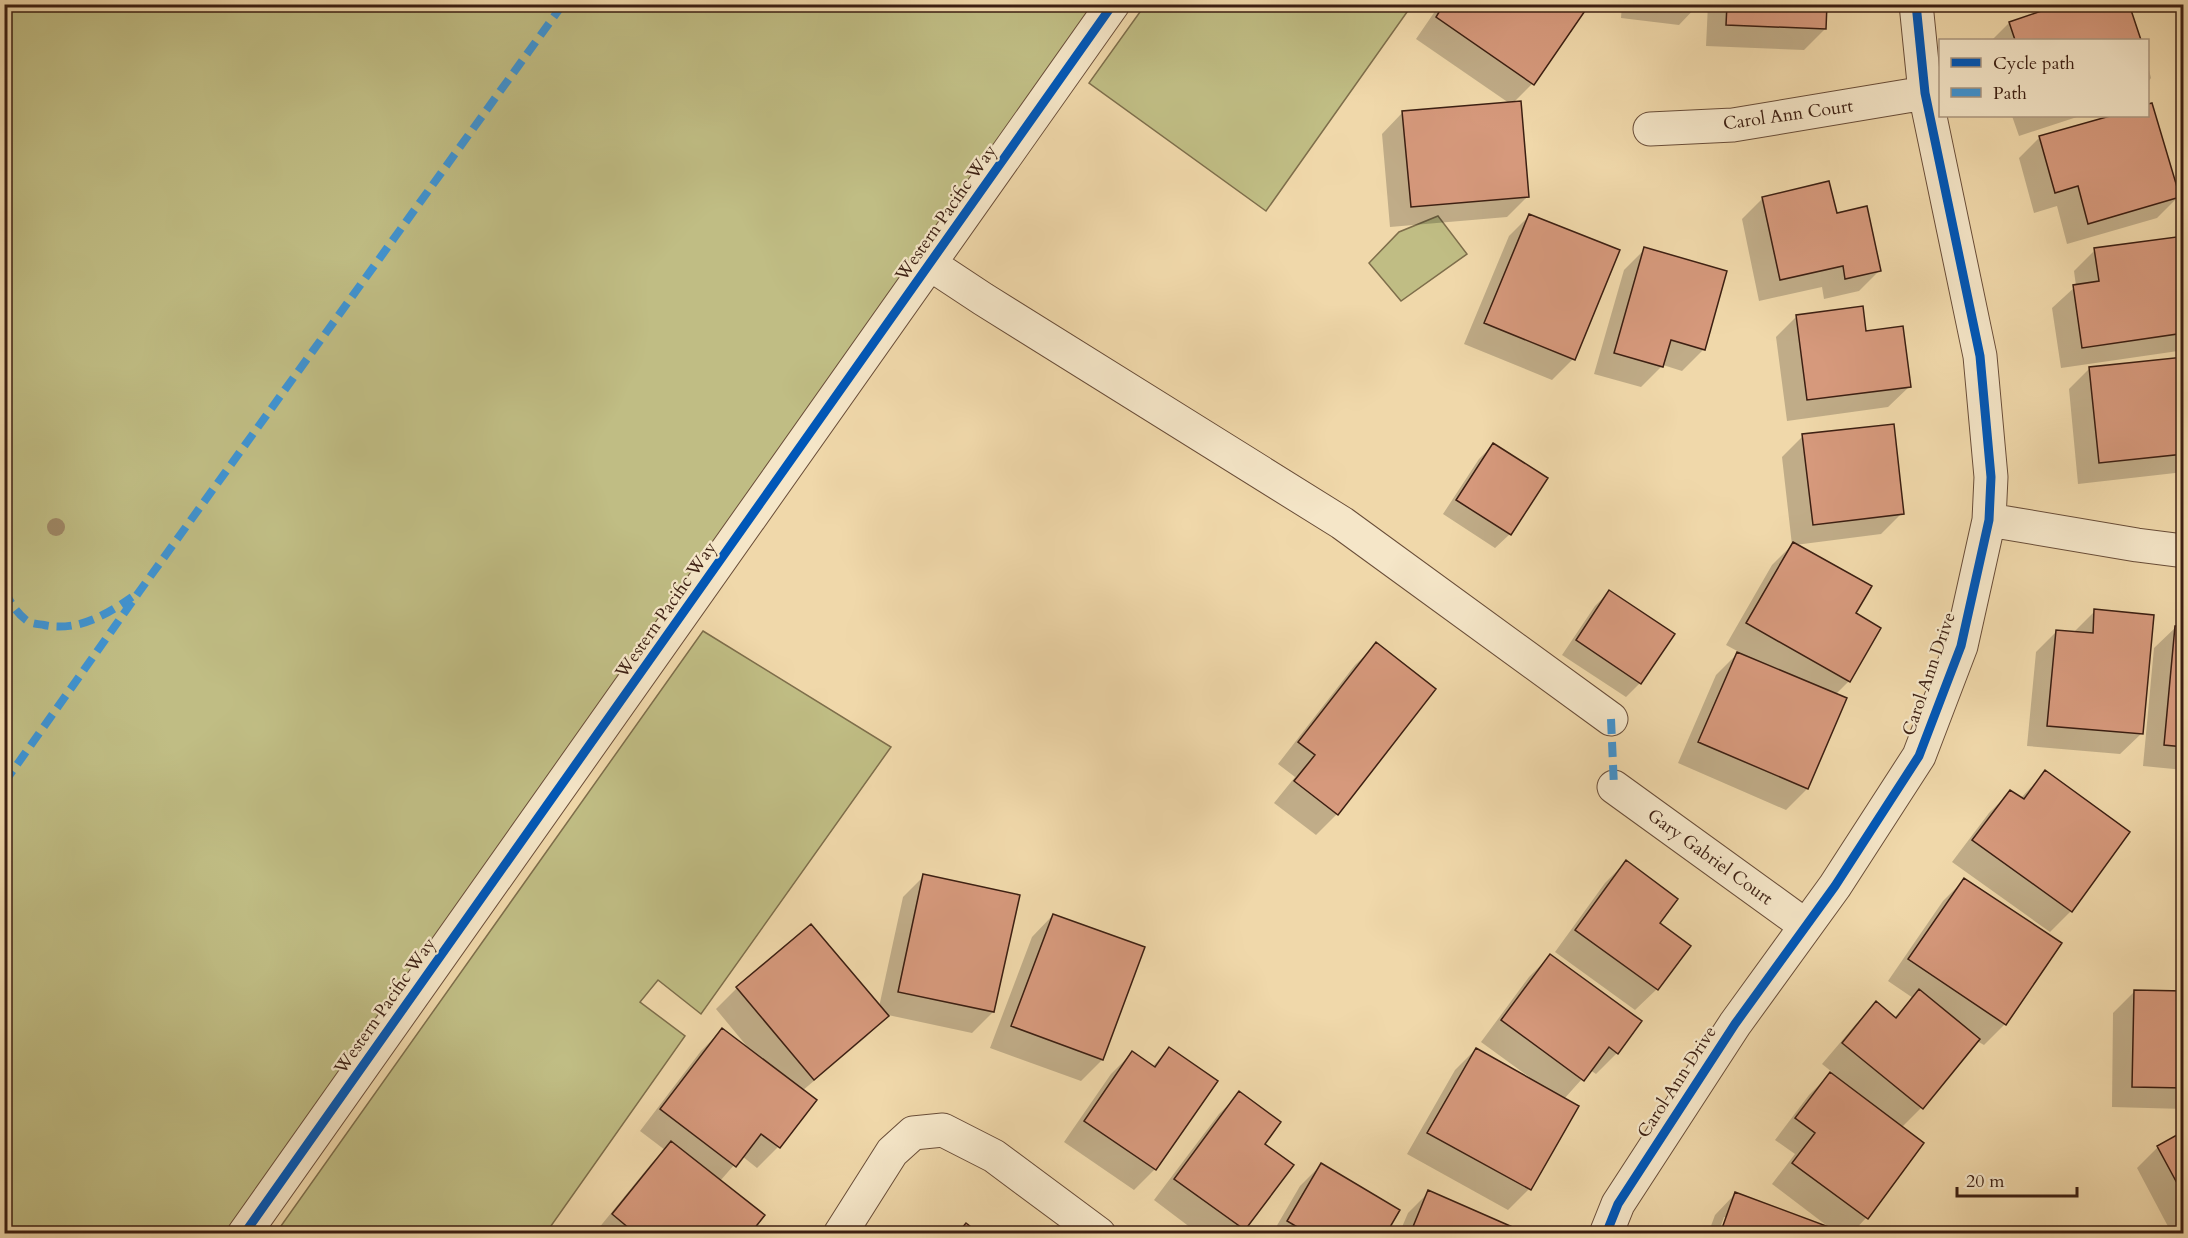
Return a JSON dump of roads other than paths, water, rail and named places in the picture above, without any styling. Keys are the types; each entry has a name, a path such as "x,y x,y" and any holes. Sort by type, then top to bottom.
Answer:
{"street":[{"name":"Western Pacific Way","path":"244,1233 1113,4"},
{"name":"Carol Ann Drive","path":"1606,1233 1618,1204 1735,1023 1835,886 1919,756 1960,646 1989,520 1991,477 1980,356 1925,93 1916,4"},
{"name":"Carol Ann Court","path":"1650,129 1733,125 1925,93"},
{"path":"930,264 982,299 1342,523 1611,718"},
{"path":"1989,520 2137,546 2184,550"},
{"name":"Gary Gabriel Court","path":"1614,787 1806,926"},
{"path":"840,1233 892,1152 913,1133 943,1130 994,1156 1098,1233"}]}
